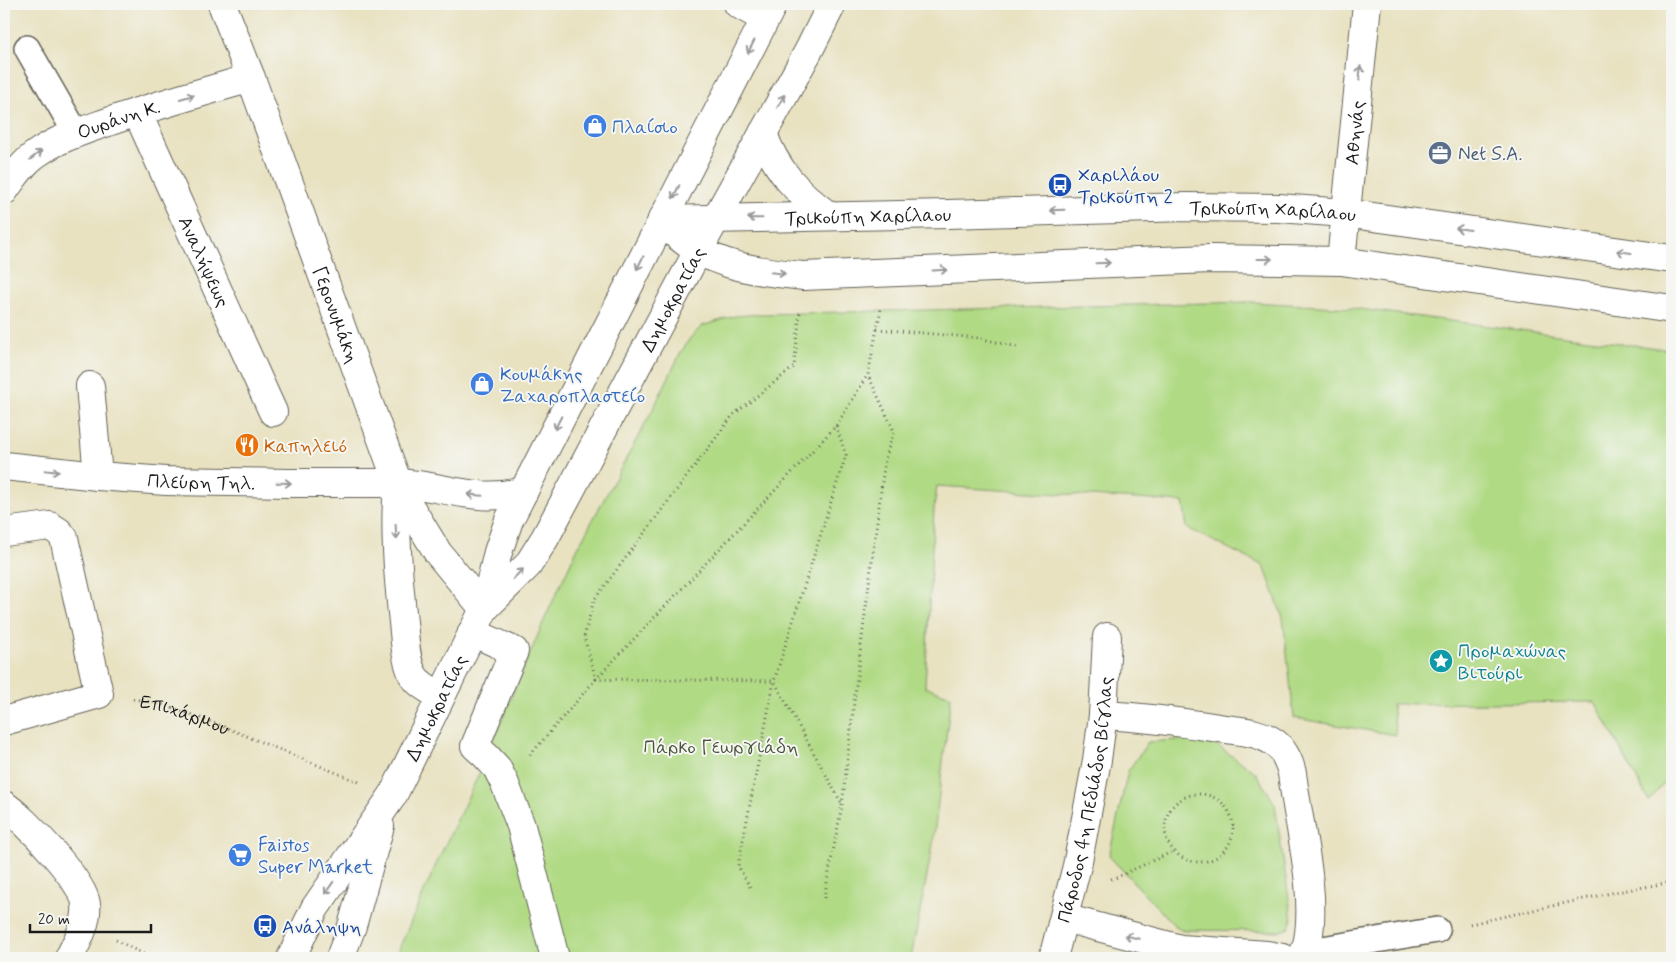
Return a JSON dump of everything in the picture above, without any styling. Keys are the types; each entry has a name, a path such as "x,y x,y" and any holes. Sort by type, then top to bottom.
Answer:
{"main road":[{"name":"Γερονυμάκη","path":"222,4 252,78 398,483 408,505 478,620"},
{"path":"738,4 769,11"},
{"name":"Δημοκρατίας","path":"478,620 528,565 545,538 832,4"},
{"name":"Αθηνάς","path":"1340,261 1367,4"},
{"name":"Δημοκρατίας","path":"291,958 315,908 389,800 478,620 509,520 769,11"},
{"name":"Ουράνη Κ.","path":"4,191 24,164 35,154 53,143 137,112 252,78"},
{"name":"Αναλήψεως","path":"137,112 273,412"},
{"path":"763,133 768,150 786,178 797,190 829,216"},
{"name":"Τρικούπη Χαρίλαου","path":"662,220 1186,207 1279,208 1345,213 1672,259"},
{"path":"662,220 679,237 698,251 718,261 744,268 803,276 1210,259 1340,261 1672,309"},
{"path":"90,386 98,476"},
{"name":"Πλεύρη Τηλ.","path":"4,466 166,481 414,484 478,496 511,494 524,491"},
{"path":"398,483 397,551 406,652 413,674 417,680 440,696"},
{"path":"4,532 50,526 60,532 64,538 99,694 4,721"},
{"path":"478,620 514,651 475,746 497,768 505,784 520,826 555,958"},
{"name":"Πάροδος 4η Πεδιάδος Βίγλας","path":"1053,958 1073,882 1097,760 1104,715 1107,637"},
{"path":"1064,918 1181,949 1267,955 1297,956 1309,928 1310,890 1292,772 1280,748 1264,736 1241,731 1164,719 1104,715"},
{"name":"Δημοκρατίας","path":"340,958 352,926 389,800"},
{"path":"4,805 27,824 68,871 82,891 86,905 84,923 69,958"}],"lane":[{"path":"27,48 76,133"},
{"path":"1297,956 1438,930"}],"path":[{"path":"505,784 596,679 836,426 868,375 889,273"},
{"path":"596,679 584,637 594,600 733,415 794,367 803,276"},
{"path":"876,330 979,338 1017,346"},
{"path":"824,898 842,805 885,460 894,431 868,375"},
{"path":"750,886 738,866 774,681 846,455 836,426"},
{"path":"596,679 774,681"},
{"path":"774,681 842,805"},
{"name":"Επιχάρμου","path":"99,694 162,704 217,724 389,800"},
{"path":"1198,795 1211,797 1223,804 1230,815 1233,828 1231,841 1223,852 1211,860 1197,862 1184,858 1174,851 1168,840 1165,827 1168,815 1175,804 1186,797 1198,795"},
{"path":"1073,882 1115,878 1174,851"},
{"path":"1438,930 1672,882"}],"green space":[{"name":"Πάρκο Γεωργιάδη","path":"1252,302 1352,308 1672,350 1672,774 1649,801 1595,702 1392,704 1396,735 1294,718 1283,618 1264,566 1187,528 1183,502 937,486 934,509 925,687 951,696 933,844 911,958 395,958 477,778 546,616 577,549 653,409 680,354 690,338 702,326 735,316 762,314"},
{"path":"1188,739 1218,746 1256,773 1275,804 1292,920 1289,928 1280,931 1180,930 1109,856 1128,771 1148,742"}],"place":[{"name":"Πλαίσιο","path":"595,126"},
{"name":"Net S.A.","path":"1440,153"},
{"name":"Χαριλάου Τρικούπη 2","path":"1060,185"},
{"name":"Κουμάκης Ζαχαροπλαστείο","path":"482,384"},
{"name":"Καπηλειό","path":"247,445"},
{"name":"Προμαχώνας Βιτούρι","path":"1441,661"},
{"name":"Faistos Super Market","path":"240,855"},
{"name":"Ανάληψη","path":"265,926"}]}
